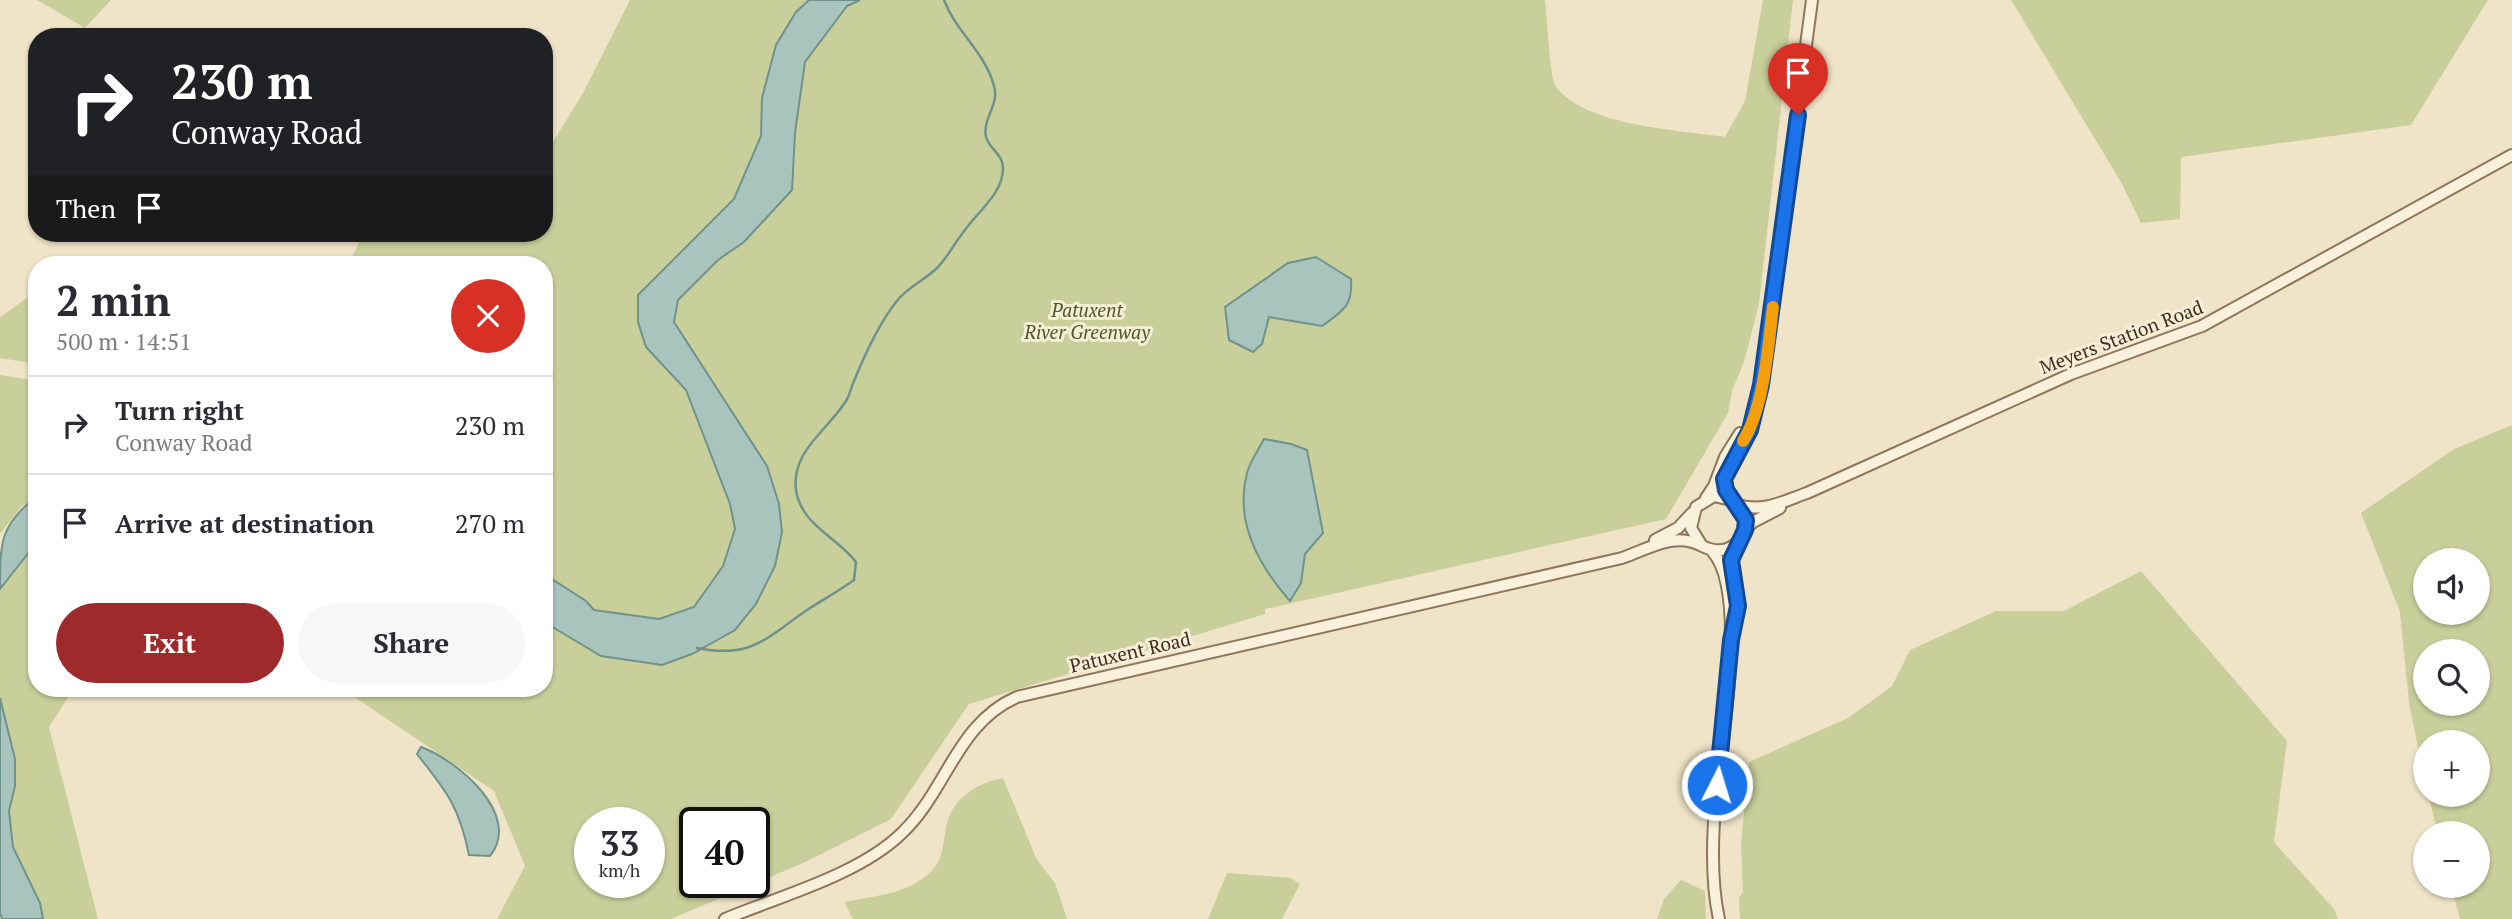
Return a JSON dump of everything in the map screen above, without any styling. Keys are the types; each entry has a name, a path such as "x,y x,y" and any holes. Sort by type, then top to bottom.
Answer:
{"street":[{"path":"1719,919 1713,880 1715,810 1731,640 1738,606 1731,560 1743,535 1746,520 1724,479 1750,430 1771,322 1812,0"},
{"name":"Meyers Station Road","path":"1743,535 1753,522 1807,493 2071,374 2202,327 2512,155"},
{"path":"1731,640 1728,592 1720,562 1691,528 1700,503 1714,486 1724,457 1754,413"},
{"name":"Meyers Station Road","path":"1737,503 1750,509 1769,506 1807,493"},
{"path":"1700,503 1725,497 1737,503"},
{"name":"Patuxent Road","path":"1622,558 1678,528 1700,503"},
{"path":"1707,548 1733,548 1743,535"},
{"name":"Patuxent Road","path":"725,919 849,868 901,835 926,807 972,729 999,705 1017,697 1622,558 1671,541 1687,540 1707,548"}],"green space":[{"path":"37,0 111,0 85,28"},
{"path":"630,0 809,0 796,12 762,98 761,136 751,164 734,200 672,260 646,347 686,390 730,504 735,529 723,566 694,607 659,619 593,610 586,601 553,580 553,256 353,256 359,242 553,242 553,142 582,95"},
{"name":"Patuxent River Greenway","path":"860,0 1545,0 1553,80 1568,99 1609,118 1633,124 1725,137 1745,101 1763,0 1793,0 1759,304 1744,362 1732,391 1728,413 1666,519 1265,609 1265,614 969,704 891,819 770,877 770,807 679,807 679,898 720,898 671,919 497,919 525,866 494,791 354,697 553,697 553,627 601,656 662,665 782,533 777,503 755,448 674,322 678,300 718,260 744,242 775,209 795,160 795,133 805,62 847,6"},
{"path":"2011,0 2488,0 2411,125 2181,157 2180,219 2141,223 2121,182"},
{"path":"28,297 28,363 0,358 0,317"},
{"path":"0,375 28,380 28,502 0,534"},
{"path":"2512,425 2512,919 2460,919 2454,898 2490,898 2490,821 2435,821 2431,807 2490,807 2490,730 2414,730 2409,703 2400,612 2361,513 2454,449"},
{"path":"28,553 28,697 68,697 49,727 98,919 43,919 41,908 30,919 0,919 0,589"},
{"path":"2141,571 2287,741 2274,842 2334,909 2338,919 1740,919 1739,898 1743,892 1741,843 1749,762 1848,718 1892,686 1910,650 1996,611 2064,611"},
{"path":"1003,778 1037,860 1055,883 1067,919 853,919 844,902 895,892 929,874 939,860 949,817 960,800 975,788"},
{"path":"1227,873 1291,878 1300,884 1282,919 1208,919"},
{"path":"1681,880 1705,891 1706,919 1657,919 1664,899"}],"water":[{"path":"809,0 860,0 847,6 805,62 795,133 792,190 744,242 718,260 678,300 674,322 767,466 779,504 782,532 775,566 756,604 735,630 692,654 662,665 601,656 553,627 553,580 586,601 594,610 659,619 694,607 723,566 735,529 730,504 686,390 646,347 638,322 638,295 734,199 761,136 762,98 776,45 796,12"},
{"path":"1316,257 1351,279 1350,296 1341,312 1322,326 1269,317 1262,344 1253,352 1229,340 1225,307 1288,263"},
{"path":"1264,439 1307,450 1323,533 1305,554 1301,583 1290,601 1259,558 1247,526 1244,509 1247,473"},
{"path":"28,504 28,553 0,589 5,536 9,526"},
{"path":"0,698 15,759 15,786 9,811 13,847 40,903 43,919 3,919 0,914"},
{"path":"421,747 452,764 467,776 492,807 498,824 498,840 490,856 469,855 461,824 450,800 417,754"}],"waterway":[{"path":"697,648 732,651 757,644 854,580 856,562 812,522 799,502 796,490 799,464 812,442 846,401 867,350 889,311 905,292 941,264 994,194 1002,177 1001,159 990,145 985,130 995,99 994,86 984,63 944,0"}],"slow traffic":[{"path":"1743,441 1750,430 1761,385 1773,307"}],"route":[{"path":"1717,785 1731,640 1737,623 1738,606 1731,560 1745,530 1746,520 1742,509 1726,490 1724,479 1750,430 1761,385 1798,115"}]}
